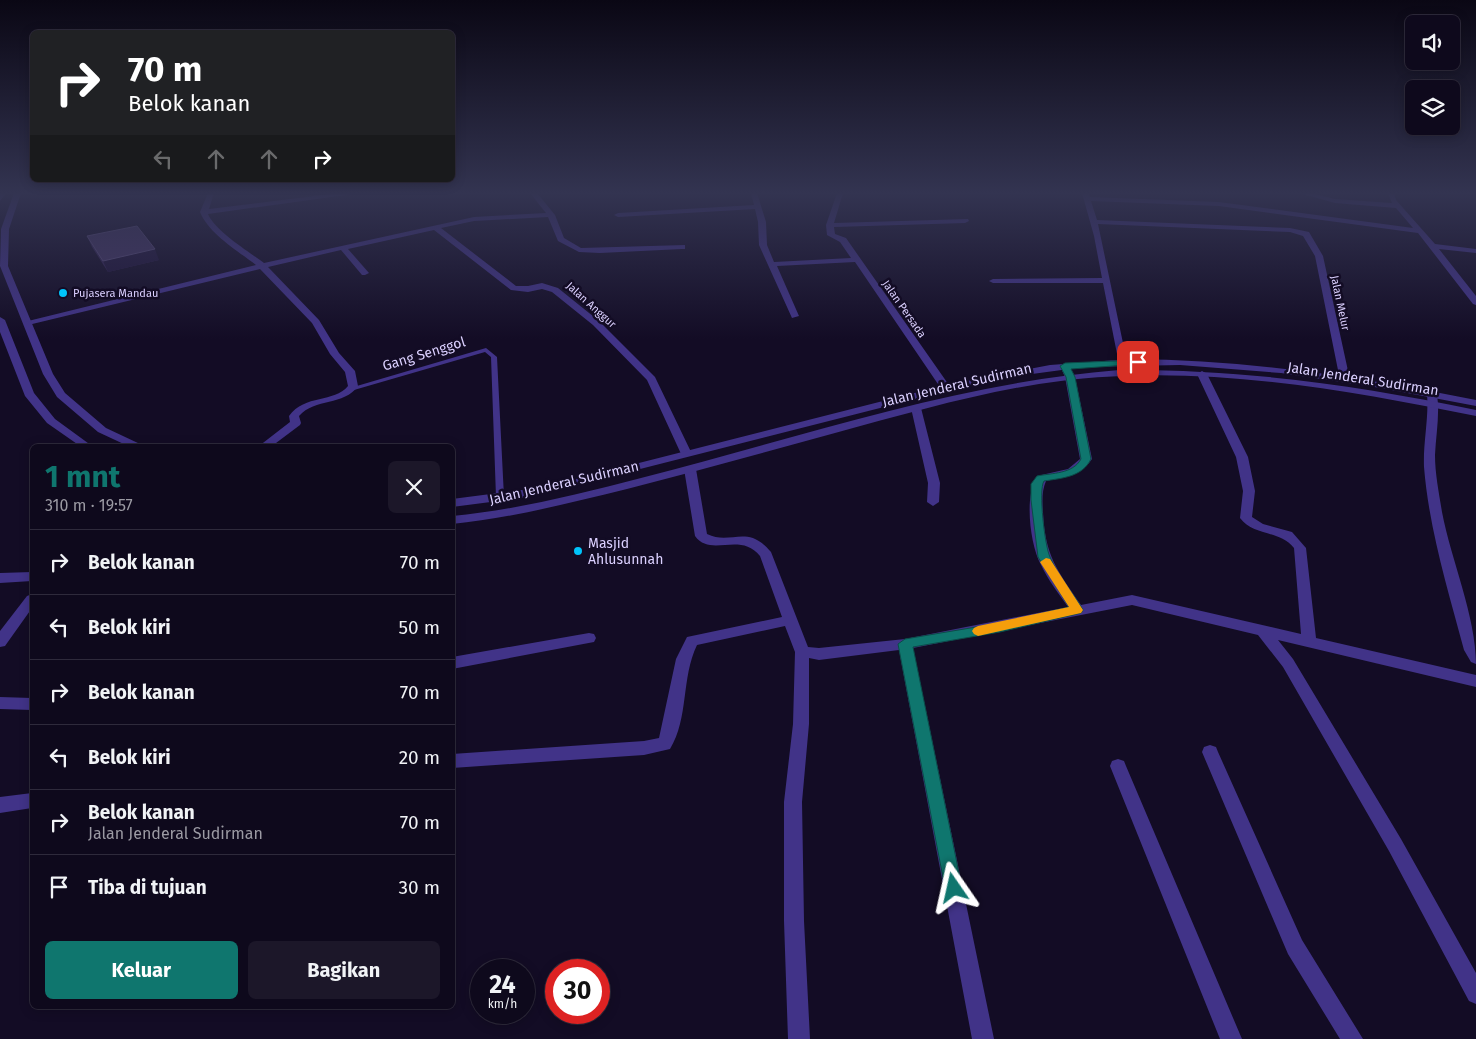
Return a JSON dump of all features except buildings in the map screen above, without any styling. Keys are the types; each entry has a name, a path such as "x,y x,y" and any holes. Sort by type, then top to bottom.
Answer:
{"street":[{"path":"3,241 2,267 48,374 61,395 102,430 132,444"},
{"path":"231,241 262,266 316,322 334,354 350,371 352,389 300,408 294,416 296,423 268,444"},
{"path":"27,324 262,266 371,241"},
{"name":"Jalan Anggur","path":"453,241 514,288 528,289 542,286 555,290 596,323 651,378 686,454"},
{"path":"565,241 579,250 600,251 682,247"},
{"path":"763,241 795,316"},
{"name":"Jalan Persada","path":"844,241 946,388"},
{"path":"1099,241 1122,362"},
{"name":"Jalan Melur","path":"1310,241 1318,256 1346,380"},
{"path":"1429,241 1473,295 1476,302"},
{"path":"1433,246 1476,252"},
{"path":"342,248 365,273"},
{"path":"773,264 857,260"},
{"path":"993,280 1106,280"},
{"path":"0,320 29,394 51,421 84,444"},
{"name":"Jalan Jenderal Sudirman","path":"455,520 531,508 690,469 916,408 1068,371 1122,362 1188,362 1285,371 1346,380 1433,399 1476,413"},
{"path":"1068,371 1086,459 1082,467 1070,473 1041,478 1037,484 1036,500 1044,557 1077,610"},
{"name":"Jalan Jenderal Sudirman","path":"455,503 530,493 1004,375 1068,371 1202,374 1476,403"},
{"path":"1202,374 1242,457 1249,492 1246,518 1253,524 1288,534 1295,539 1300,548 1309,640"},
{"path":"1433,399 1429,464 1437,521 1471,650 1476,658"},
{"path":"916,408 934,483 933,502"},
{"path":"690,469 701,536 715,540 747,540 761,547 792,620 802,652 801,724 793,802 794,921 799,1039"},
{"path":"0,578 30,577"},
{"path":"802,652 819,654 905,644 1132,600 1309,640 1476,681"},
{"path":"0,642 30,602"},
{"path":"455,761 644,748 664,744 670,736 683,658 692,641 792,620"},
{"path":"1260,629 1288,663 1395,845 1476,994"},
{"path":"455,662 590,638"},
{"path":"905,644 983,1039"},
{"path":"0,702 30,704"},
{"path":"1210,752 1295,947 1352,1039"},
{"path":"1118,766 1231,1039"},
{"path":"0,805 30,801"}],"lane":[{"name":"Gang Senggol","path":"352,389 486,350 494,357 500,497"}],"slow traffic":[{"path":"978,631 1077,610 1046,562"}],"place":[{"name":"Pujasera Mandau","path":"63,293"},
{"name":"Masjid Ahlusunnah","path":"578,551"}],"route":[{"path":"954,888 905,644 1000,627 1077,610 1044,557 1036,500 1037,484 1041,478 1070,473 1082,467 1086,459 1070,377 1065,366 1138,362"}]}
